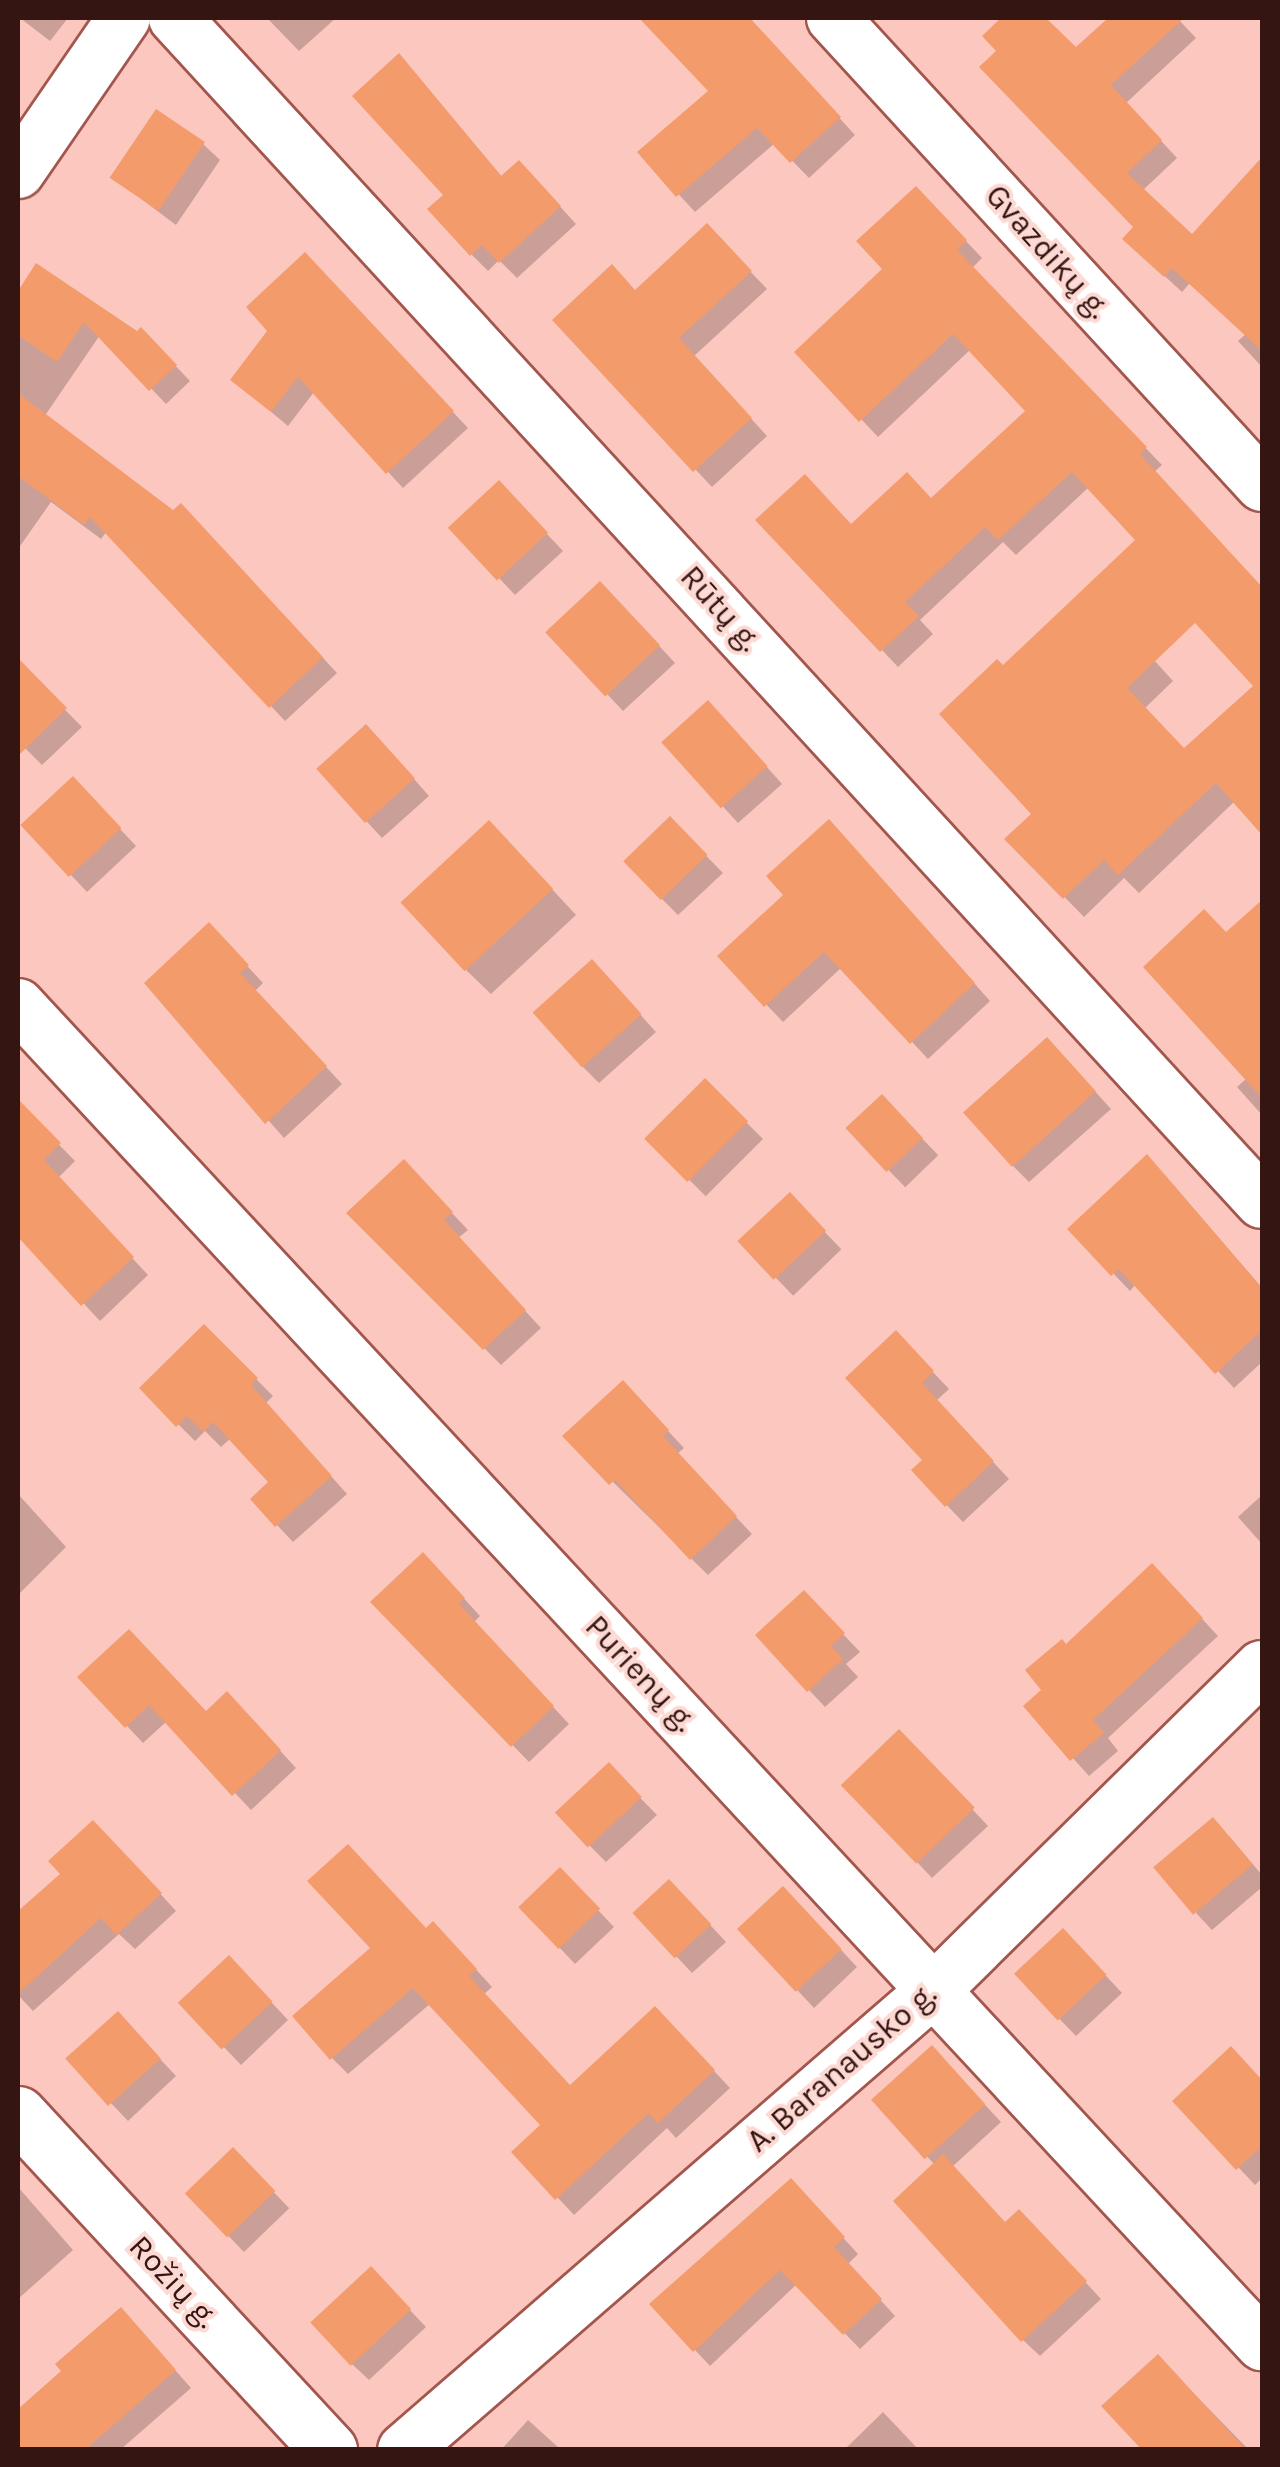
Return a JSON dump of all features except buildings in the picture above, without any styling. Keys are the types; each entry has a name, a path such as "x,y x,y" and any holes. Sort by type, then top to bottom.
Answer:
{"street":[{"path":"18,172 124,18"},
{"name":"Rūtų g.","path":"176,18 1262,1202"},
{"name":"Gvazdikų g.","path":"834,18 1262,485"},
{"name":"Purienų g.","path":"18,1005 1262,2344"},
{"name":"A. Baranausko g.","path":"404,2450 934,1990 1262,1666"},
{"name":"Rožių g.","path":"18,2114 329,2450"}]}
